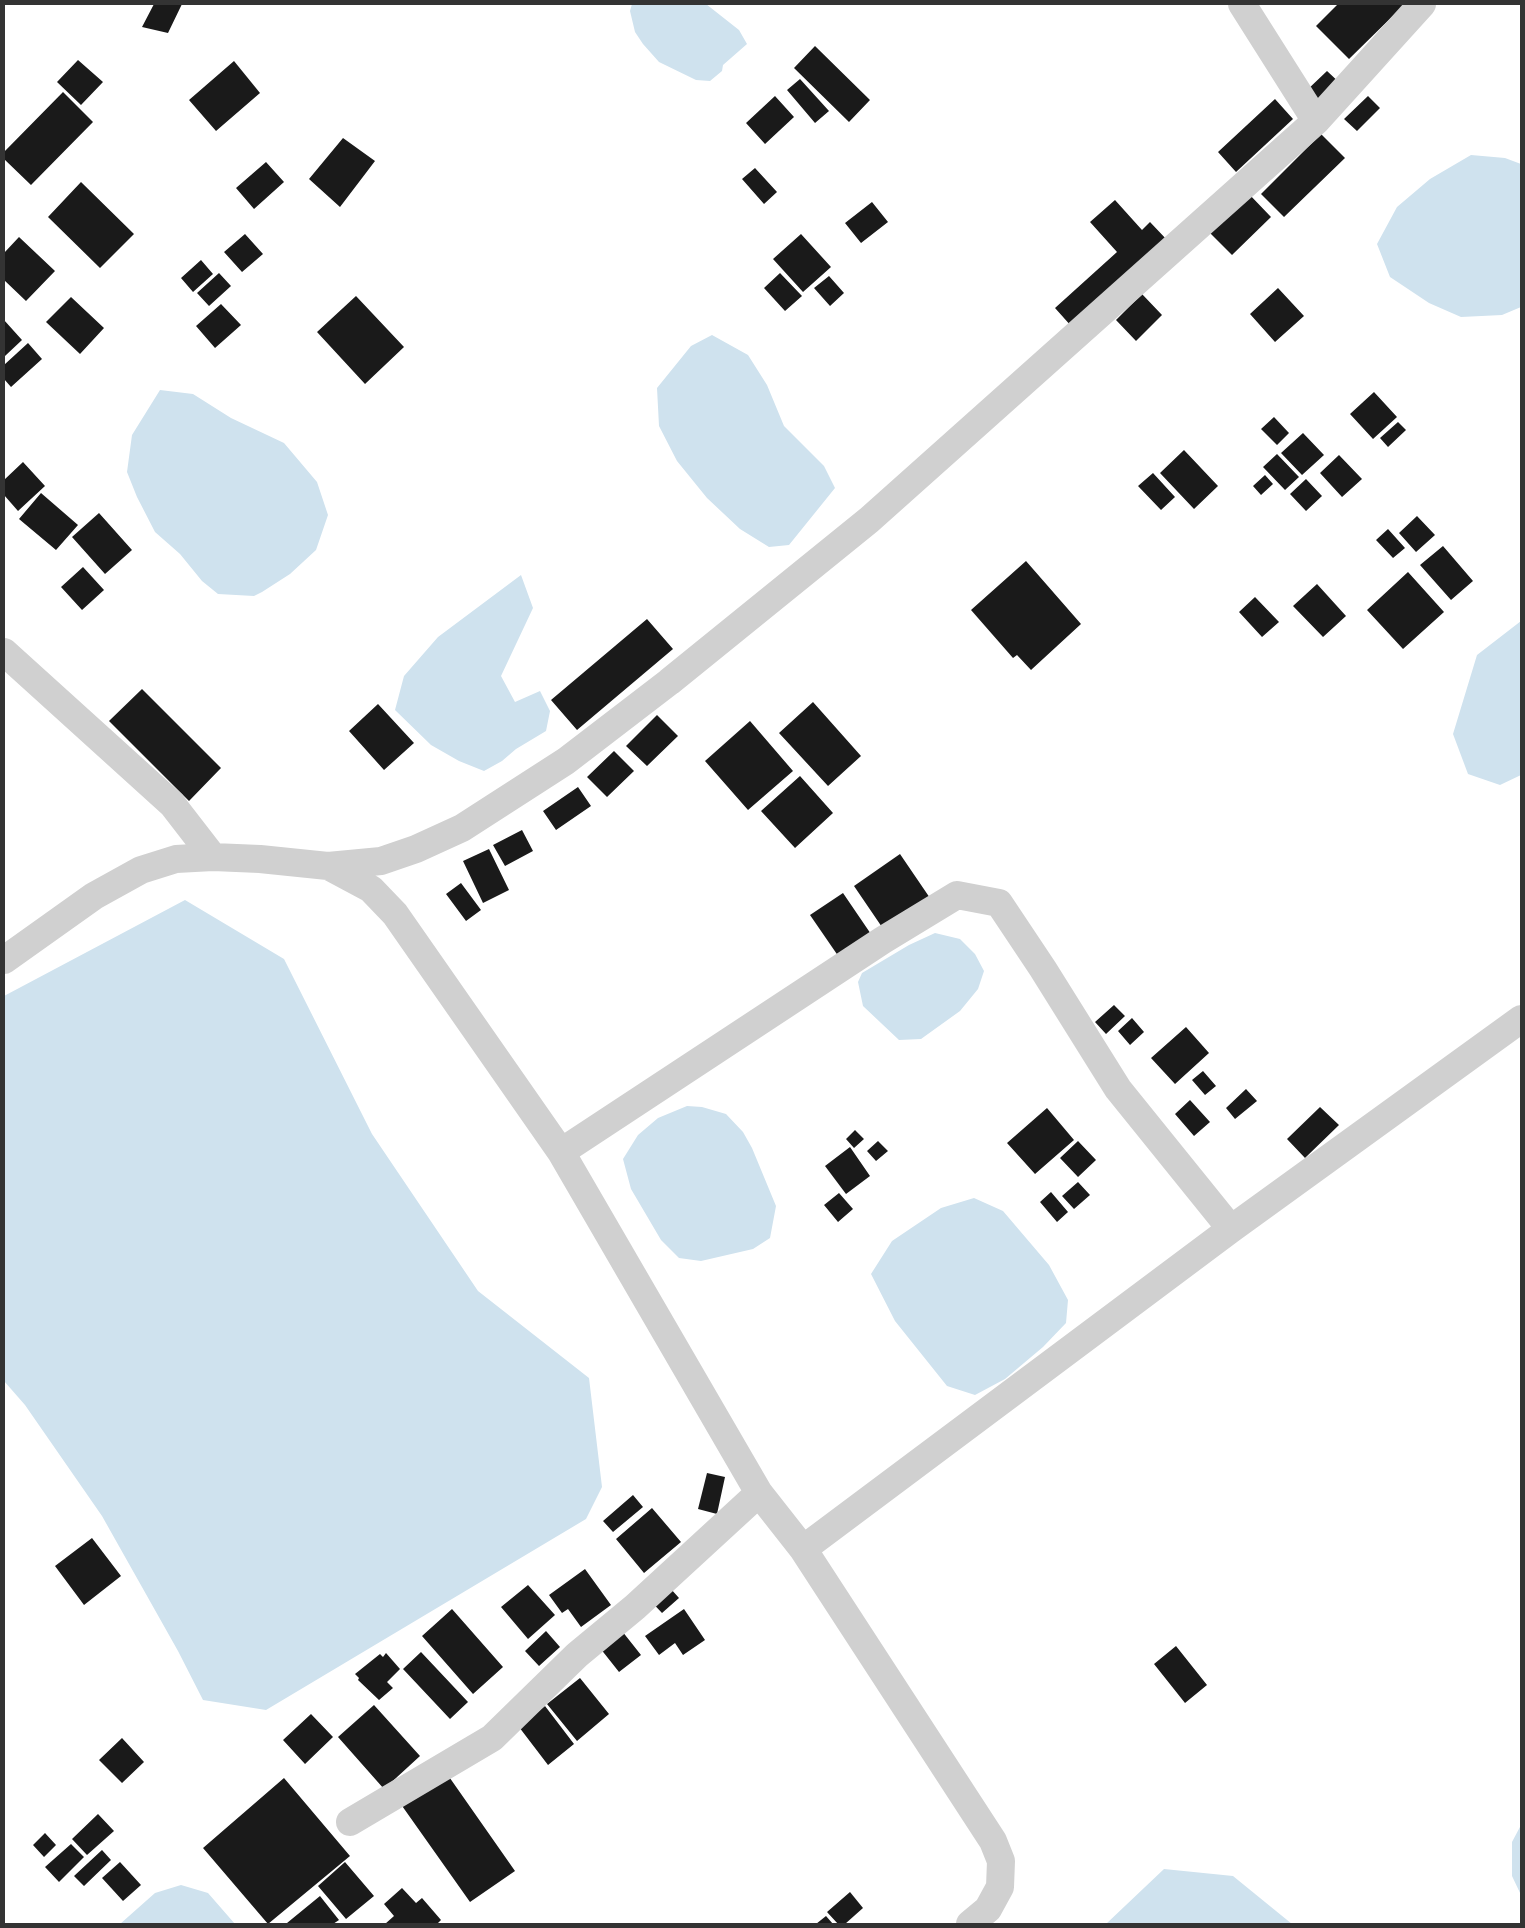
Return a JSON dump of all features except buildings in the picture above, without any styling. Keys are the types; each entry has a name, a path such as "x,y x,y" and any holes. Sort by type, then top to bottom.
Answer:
{"street":[{"path":"1242,4 1316,121"},
{"path":"4,960 94,896 141,870 176,859 213,857 260,859 328,866 381,861 432,842 462,828 574,755 676,676 869,520 1316,121 1422,4"},
{"path":"4,652 172,804 213,857"},
{"path":"328,866 371,889 395,914 561,1152 759,1493 803,1549 993,1841 1001,1861 1000,1887 988,1909 970,1924"},
{"path":"561,1152 883,940 957,895 999,903 1118,1089 1231,1229"},
{"path":"803,1549 1231,1229 1521,1019"},
{"path":"350,1822 492,1738 577,1655 635,1607 759,1493"}],"water":[{"path":"632,4 706,4 739,30 747,44 723,65 722,71 710,81 696,80 659,62 643,44 635,32 630,11"},
{"path":"1471,155 1505,158 1521,164 1521,307 1502,315 1461,317 1429,303 1390,277 1377,244 1397,207 1430,179"},
{"path":"712,335 748,355 767,385 784,426 824,466 835,488 789,545 769,547 740,529 707,498 677,461 659,426 657,388 691,346"},
{"path":"160,390 193,394 231,418 284,443 317,482 328,515 316,550 290,574 254,596 218,594 202,581 180,554 155,532 137,497 127,472 132,435"},
{"path":"521,575 533,608 501,676 515,702 540,691 550,711 546,731 484,771 459,761 431,745 395,710 404,676 438,637"},
{"path":"1521,621 1521,775 1500,785 1468,774 1453,734 1477,655"},
{"path":"185,900 284,959 372,1134 478,1291 589,1378 602,1487 586,1519 266,1710 203,1700 178,1651 102,1516 25,1405 4,1381 4,996"},
{"path":"935,933 960,939 975,954 984,971 978,989 960,1011 921,1039 899,1040 863,1006 858,982 862,973 909,945"},
{"path":"687,1106 702,1107 726,1114 743,1132 752,1148 776,1206 770,1238 753,1249 701,1261 679,1258 661,1240 631,1189 623,1159 638,1135 658,1118"},
{"path":"974,1198 1003,1211 1049,1265 1068,1300 1066,1323 1043,1347 1005,1379 975,1395 947,1386 895,1321 871,1274 892,1241 941,1208"},
{"path":"1521,1825 1521,1895 1512,1876 1512,1842"},
{"path":"1164,1869 1233,1876 1292,1924 1106,1924"},
{"path":"181,1885 208,1893 235,1924 120,1924 155,1893"}]}
